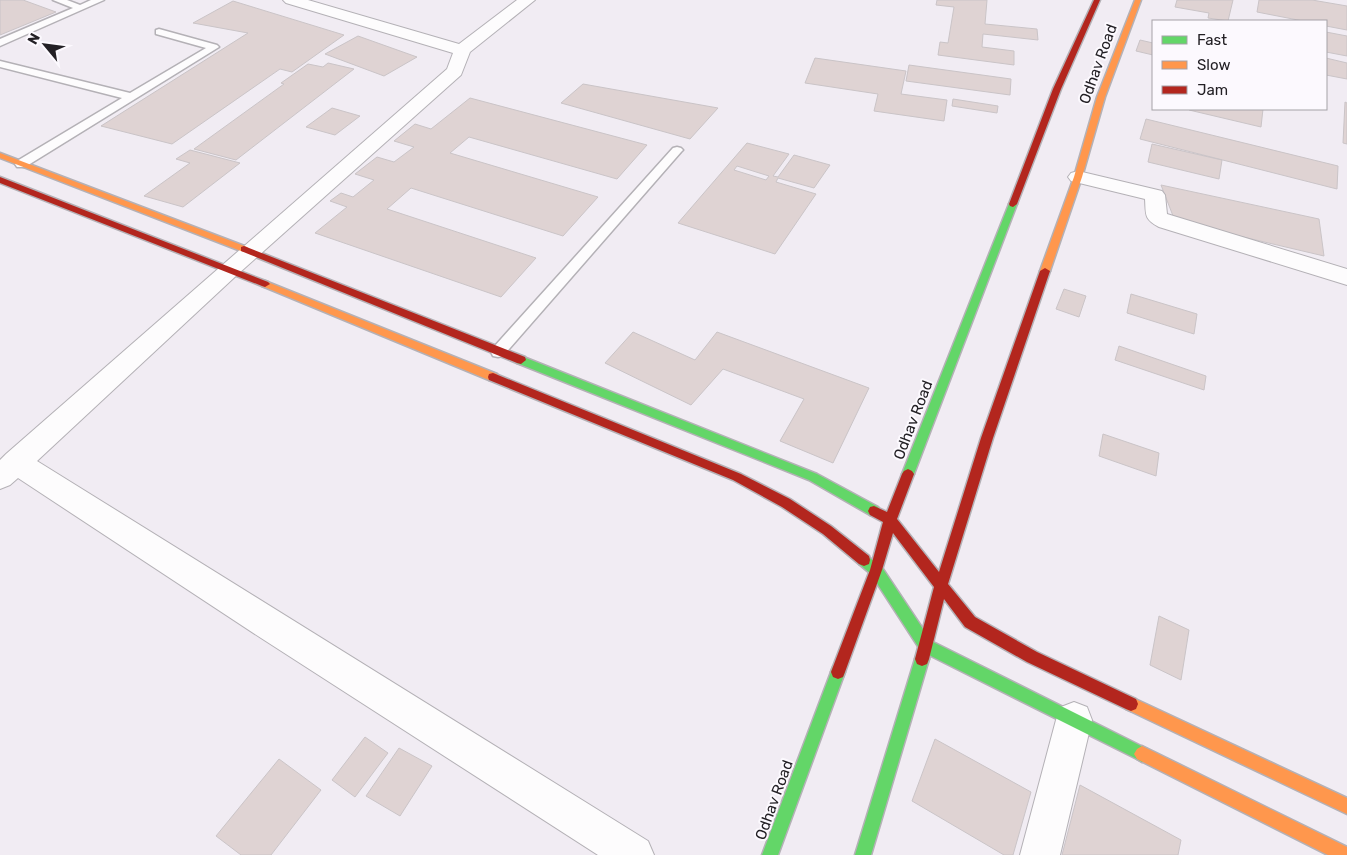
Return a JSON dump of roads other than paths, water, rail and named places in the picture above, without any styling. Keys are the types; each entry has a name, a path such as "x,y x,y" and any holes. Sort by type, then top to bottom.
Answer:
{"street":[{"path":"291,0 462,50"},
{"path":"527,0 462,50 455,71 250,251 8,469 281,633 634,855"},
{"name":"Odhav Road","path":"770,855 876,570 890,520 1057,89 1097,0"},
{"name":"Odhav Road","path":"863,855 926,646 941,586 987,438 1078,177 1101,97 1138,0"},
{"path":"0,156 250,251 813,477 890,520 970,622 1032,657 1347,806"},
{"path":"1078,177 1155,195 1157,217 1167,222 1347,277"},
{"path":"0,180 230,269 737,477 786,503 827,530 876,570 926,646 1345,855"},
{"path":"1040,855 1074,720"}],"lane":[{"path":"58,0 81,8"},
{"path":"0,43 99,0"},
{"path":"21,164 214,47 159,32"},
{"path":"0,64 131,97"},
{"path":"498,352 677,150"}]}
